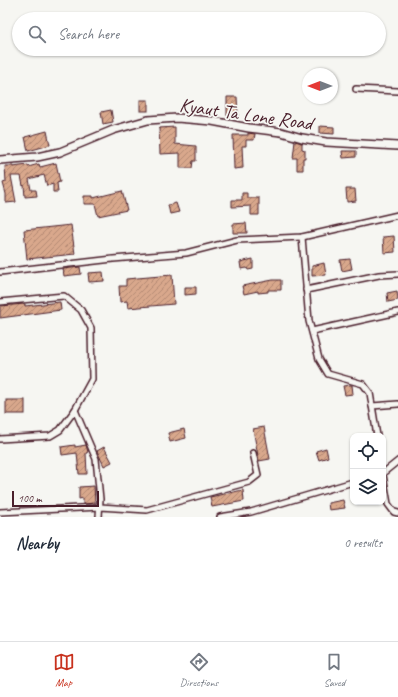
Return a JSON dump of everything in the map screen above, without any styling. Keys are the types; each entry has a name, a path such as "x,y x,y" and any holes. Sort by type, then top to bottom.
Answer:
{"main road":[{"name":"Kyaut Ta Lone Road","path":"0,160 37,157 60,152 113,130 148,120 177,118 212,121 281,132 302,138 326,142 398,146"}],"street":[{"path":"356,89 398,91"},
{"path":"0,272 113,259 186,253 237,240 302,237 398,215"},
{"path":"302,237 309,321 319,359 328,374 363,384 370,393 376,433"},
{"path":"306,290 379,275 398,274"},
{"path":"0,302 64,296 81,310 91,328 92,379 75,410 60,430 50,436 0,439"},
{"path":"312,331 398,312"},
{"path":"372,406 398,404"},
{"path":"75,410 96,459 100,517"},
{"path":"0,512 100,507 147,510 249,482 258,475 254,453"},
{"path":"386,471 398,461"},
{"path":"220,517 251,514 350,483"},
{"path":"386,492 388,504 394,512 398,513"}],"building":[{"path":"227,97 237,97 238,116 227,116"},
{"path":"140,100 148,100 148,111 140,111"},
{"path":"111,110 113,122 103,124 101,112"},
{"path":"320,126 334,127 334,134 320,133"},
{"path":"175,127 175,144 196,146 196,161 193,161 192,168 180,168 180,153 160,154 159,128"},
{"path":"47,131 50,145 28,151 25,137"},
{"path":"248,133 255,134 254,140 246,140 246,146 242,146 243,168 234,169 233,135 248,135"},
{"path":"295,141 302,143 302,149 305,150 303,170 297,170 297,158 293,158"},
{"path":"342,151 356,151 356,157 343,158"},
{"path":"56,163 60,182 57,183 58,192 53,192 53,184 47,186 44,175 29,179 31,190 36,190 37,196 25,197 24,185 23,186 21,176 11,176 16,202 6,203 6,194 3,183 6,182 5,166 13,167 28,165 28,167 39,164 40,167"},
{"path":"346,189 355,189 356,201 347,202"},
{"path":"122,191 127,210 98,216 95,204 84,204 84,196 93,196 93,198"},
{"path":"242,193 247,193 247,198 259,198 259,215 251,215 251,206 232,207 232,200 242,200"},
{"path":"176,203 179,212 170,214 168,205"},
{"path":"246,223 247,233 233,233 233,224"},
{"path":"71,225 75,254 27,259 24,230"},
{"path":"394,236 395,252 384,253 383,237"},
{"path":"253,259 253,269 241,269 240,262"},
{"path":"350,259 352,269 342,271 340,260"},
{"path":"324,263 326,275 312,276 312,266"},
{"path":"80,267 81,274 64,276 63,269"},
{"path":"103,272 104,281 89,282 88,273"},
{"path":"172,275 174,304 128,308 127,301 120,302 119,286 126,286 126,279"},
{"path":"273,280 281,280 281,290 268,290 268,292 258,293 258,291 244,294 242,286"},
{"path":"185,287 196,287 196,294 185,295"},
{"path":"397,291 398,300 388,302 387,293"},
{"path":"60,302 61,310 0,318 0,306 25,304 25,306"},
{"path":"352,385 353,394 345,395 343,386"},
{"path":"6,400 25,400 25,414 6,414"},
{"path":"264,427 270,459 259,461 253,429"},
{"path":"184,429 186,438 170,442 168,433"},
{"path":"75,445 75,447 86,445 88,452 86,453 87,474 79,474 77,453 62,455 61,447"},
{"path":"104,447 112,462 104,466 97,451"},
{"path":"326,448 328,457 319,460 316,451"},
{"path":"94,486 95,503 83,504 83,498 79,499 79,487"},
{"path":"243,490 244,501 212,507 210,497"},
{"path":"343,500 345,508 329,510 328,503"}]}
